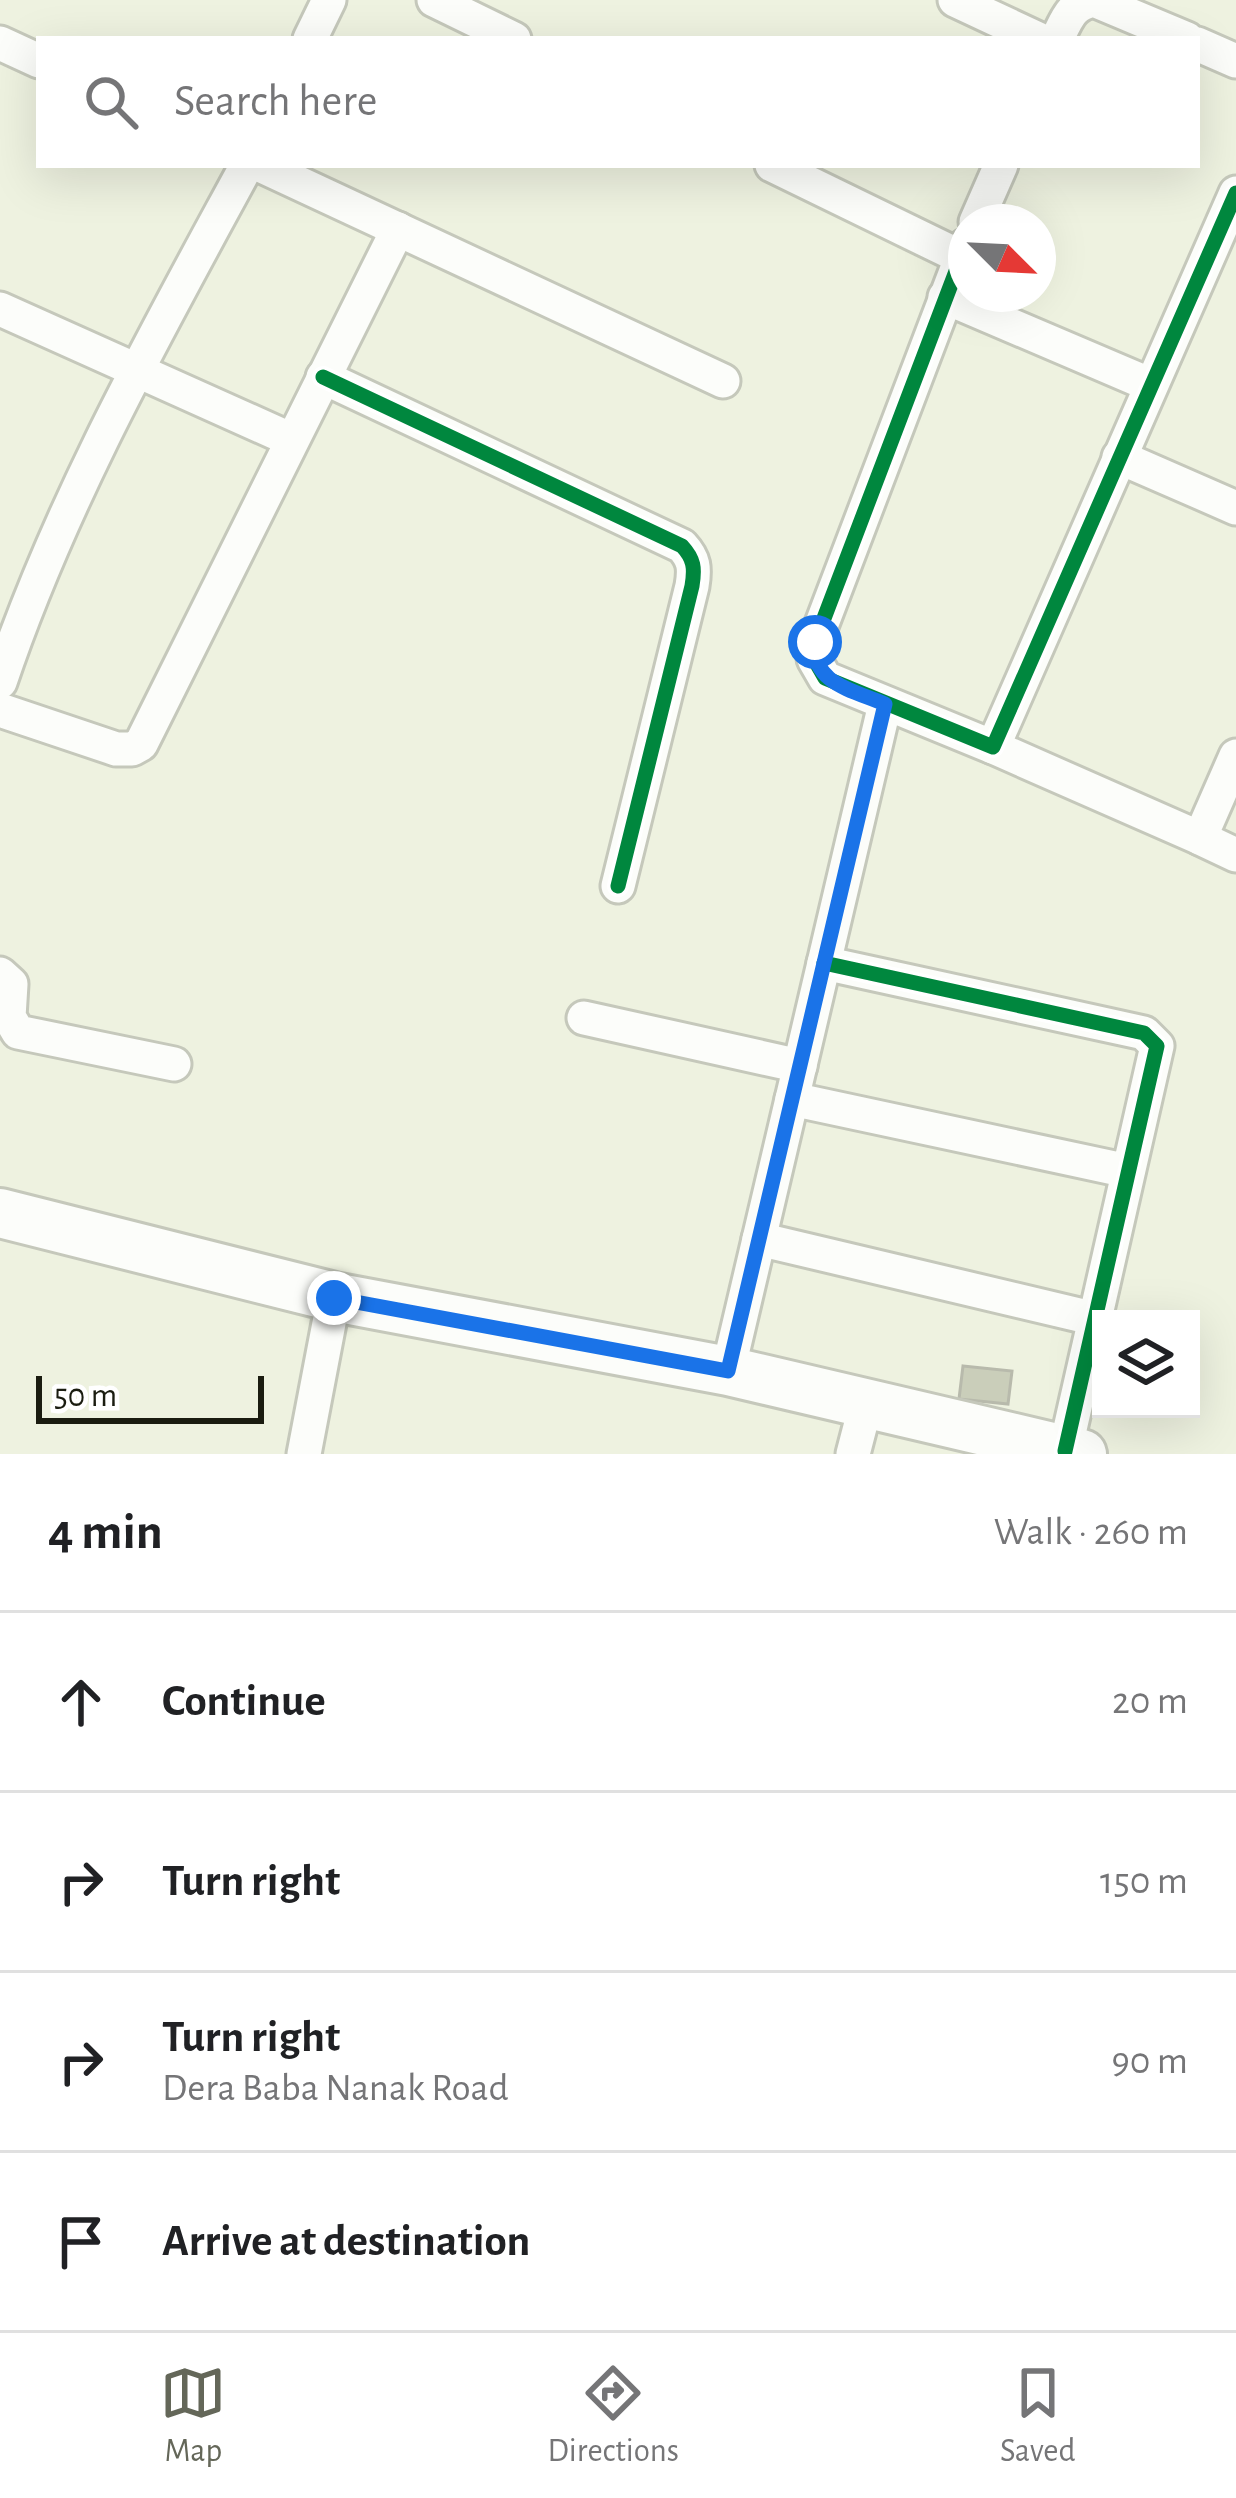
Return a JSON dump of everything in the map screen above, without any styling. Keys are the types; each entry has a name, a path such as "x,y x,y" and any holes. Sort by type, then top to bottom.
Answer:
{"main road":[{"path":"0,1213 334,1298 728,1371 866,1404 972,1443 1076,1453"}],"street":[{"path":"311,36 329,0"},
{"path":"434,0 508,36"},
{"path":"955,0 1032,36"},
{"path":"1059,36 1071,11 1080,2 1094,0 1179,36"},
{"path":"0,43 36,60"},
{"path":"1200,45 1236,61"},
{"path":"0,682 26,606 136,370 245,168"},
{"path":"266,168 723,380"},
{"path":"779,168 948,244"},
{"path":"984,204 1000,168"},
{"path":"993,747 1236,193"},
{"path":"0,710 116,748 141,744 398,229"},
{"path":"948,289 815,642 814,659 825,678 1236,855"},
{"path":"945,297 1151,386"},
{"path":"0,309 292,440"},
{"path":"323,377 682,546 691,556 692,586 619,886"},
{"path":"1119,458 1236,508"},
{"path":"728,1371 885,704"},
{"path":"1200,838 1236,756"},
{"path":"824,963 1153,1038 1157,1055 1098,1310"},
{"path":"0,974 11,984 11,1026 18,1032 174,1064"},
{"path":"584,1018 796,1082 1128,1171"},
{"path":"759,1239 1092,1318"},
{"path":"304,1454 334,1298"},
{"path":"1076,1453 1092,1346"},
{"path":"853,1454 866,1404"}],"building":[{"path":"963,1366 1012,1371 1008,1404 959,1399"}],"cycle path":[{"path":"948,292 815,642 814,659 825,678 993,747 1236,193"},
{"path":"323,377 682,546 689,555 692,586 618,886"},
{"path":"824,963 1144,1033 1157,1046 1065,1451"}],"route":[{"path":"334,1298 728,1371 885,704 825,678 814,659 815,642"}]}
